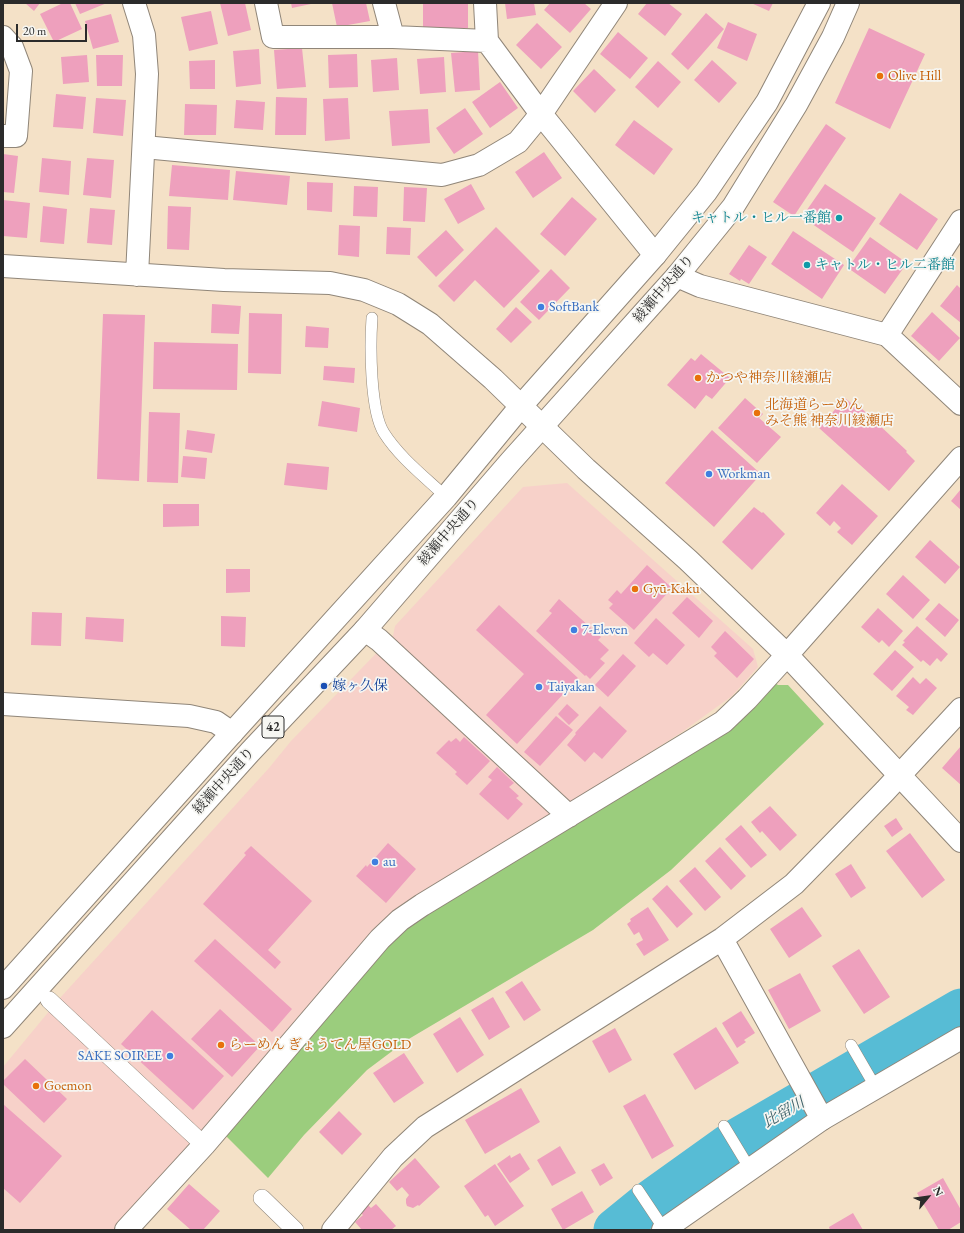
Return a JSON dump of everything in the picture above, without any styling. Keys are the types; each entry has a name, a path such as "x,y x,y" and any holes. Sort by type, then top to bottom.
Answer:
{"street":[{"path":"134,3 144,36 147,74 137,275"},
{"path":"266,3 273,37 393,37 488,41"},
{"path":"384,3 393,37"},
{"path":"485,3 488,41 541,114 655,255"},
{"path":"144,146 442,174 479,165 518,142 541,114 616,3"},
{"name":"綾瀬中央通り","path":"3,988 446,497 521,406 655,255 706,192 767,102 819,3"},
{"name":"綾瀬中央通り","path":"3,1027 250,752 365,630 542,426 677,276 737,200 796,106 833,37 848,3"},
{"path":"3,37 12,47 21,72 16,136 3,136"},
{"path":"887,335 961,221"},
{"path":"3,266 224,280 330,283 364,290 398,304 430,324 493,379 586,468 688,560 787,655 961,841"},
{"path":"677,276 700,286 887,335 961,404"},
{"path":"126,1230 204,1145 380,939 400,920 422,905 722,722 747,699 787,655 961,458"},
{"path":"365,630 379,640 569,816"},
{"path":"3,704 189,716 216,722 232,733"},
{"path":"333,1230 393,1157 425,1127 722,939 794,884 961,709"},
{"path":"722,939 818,1114"},
{"path":"49,1000 204,1145"},
{"path":"661,1225 746,1162 818,1114 873,1082 961,1038"},
{"path":"262,1198 295,1230"}],"lane":[{"path":"372,318 371,354 374,403 383,432 399,453 446,497"},
{"path":"852,1045 873,1082"},
{"path":"724,1126 746,1162"},
{"path":"638,1190 661,1225"}],"shaded area":[{"path":"567,483 753,649 758,667 732,696 682,732 483,858 126,1230 3,1230 3,1067 60,998 269,768 291,741 393,636 395,626 523,487"}],"green space":[{"path":"772,681 778,685 788,685 824,724 671,870 593,930 407,1040 367,1070 304,1135 268,1178 221,1131 387,945 402,931"}],"building":[{"path":"25,3 40,3 34,11"},
{"path":"63,3 70,3 82,29 54,42 40,14"},
{"path":"75,3 107,3 80,14"},
{"path":"220,3 245,3 251,30 228,36"},
{"path":"291,3 311,3 311,4 292,8"},
{"path":"332,3 366,3 370,21 337,27"},
{"path":"423,3 468,3 468,28 423,28"},
{"path":"505,3 534,3 536,15 507,19"},
{"path":"550,3 584,3 591,9 570,33 544,10"},
{"path":"647,3 668,3 682,14 665,36 638,14"},
{"path":"751,3 773,3 769,11"},
{"path":"211,11 218,44 189,51 181,17"},
{"path":"706,13 724,29 688,70 671,54"},
{"path":"111,14 119,42 93,49 85,21"},
{"path":"728,22 757,34 747,61 717,48"},
{"path":"537,23 562,47 541,69 516,45"},
{"path":"869,28 925,54 890,129 835,103"},
{"path":"618,32 648,58 630,79 600,54"},
{"path":"302,48 306,87 277,89 274,50"},
{"path":"259,49 261,84 236,87 233,51"},
{"path":"478,51 480,90 455,92 451,53"},
{"path":"357,54 358,87 329,88 328,55"},
{"path":"87,55 89,82 63,84 61,57"},
{"path":"96,55 123,55 122,86 97,86"},
{"path":"444,57 446,92 420,94 417,59"},
{"path":"397,58 399,90 373,92 371,60"},
{"path":"215,60 215,89 190,89 189,61"},
{"path":"712,60 737,83 719,103 694,80"},
{"path":"658,61 681,82 658,108 635,87"},
{"path":"594,69 616,90 595,113 573,91"},
{"path":"500,82 518,108 490,128 472,102"},
{"path":"56,94 86,97 83,129 53,127"},
{"path":"276,97 307,98 306,135 275,135"},
{"path":"96,98 126,100 123,136 93,133"},
{"path":"348,98 350,139 325,141 323,99"},
{"path":"236,100 265,102 263,130 234,128"},
{"path":"185,104 217,105 216,135 184,135"},
{"path":"465,108 483,134 454,154 436,128"},
{"path":"428,109 430,143 392,146 389,111"},
{"path":"634,120 673,149 654,175 615,145"},
{"path":"826,124 846,138 794,216 773,202"},
{"path":"544,152 562,178 533,198 515,172"},
{"path":"3,154 18,156 14,193 3,192"},
{"path":"42,158 71,161 69,195 39,192"},
{"path":"87,158 114,160 111,198 83,195"},
{"path":"172,165 230,170 228,200 169,196"},
{"path":"236,171 290,176 287,205 233,200"},
{"path":"307,182 333,183 332,212 307,210"},
{"path":"471,184 485,209 458,224 444,199"},
{"name":"キャトル・ヒル一番館","path":"825,184 876,218 853,252 802,217"},
{"path":"354,186 378,187 377,217 353,216"},
{"path":"404,187 427,188 425,222 403,221"},
{"path":"900,193 938,219 917,250 879,224"},
{"path":"572,197 597,219 565,256 540,234"},
{"path":"3,200 30,203 27,238 3,236"},
{"path":"43,206 67,209 64,244 40,242"},
{"path":"168,206 191,207 189,250 167,249"},
{"path":"90,208 115,210 112,245 87,243"},
{"path":"339,225 360,226 359,257 338,255"},
{"path":"387,227 411,228 410,255 386,254"},
{"path":"496,227 540,271 504,308 475,280 454,302 438,286"},
{"path":"446,230 464,250 436,277 417,257"},
{"name":"キャトル・ヒル二番館","path":"793,231 844,265 822,299 771,264"},
{"path":"870,237 907,263 885,294 848,268"},
{"path":"749,245 767,257 749,284 741,279 740,281 729,274"},
{"path":"551,269 570,288 539,320 520,302"},
{"path":"957,285 961,289 961,323 940,306"},
{"path":"212,304 241,306 239,334 211,333"},
{"path":"516,307 532,322 511,343 496,329"},
{"path":"932,312 960,338 939,361 911,336"},
{"path":"249,313 282,314 281,374 248,373"},
{"path":"103,314 145,315 139,481 97,479"},
{"path":"306,326 329,328 328,348 305,347"},
{"path":"154,342 238,344 237,390 153,389"},
{"path":"701,354 730,378 712,399 706,395 695,409 667,385 691,358 695,361"},
{"path":"324,366 355,368 354,383 323,380"},
{"path":"745,398 763,414 759,418 781,437 757,463 718,428"},
{"path":"845,398 859,410 861,408 907,451 906,452 915,461 889,491 819,428"},
{"path":"322,401 360,408 357,432 318,426"},
{"path":"149,412 180,413 178,483 147,482"},
{"path":"187,430 215,434 212,453 185,449"},
{"path":"712,430 761,474 714,527 665,483"},
{"path":"183,456 207,458 205,479 181,477"},
{"path":"287,463 329,467 327,490 284,485"},
{"path":"842,484 878,516 852,545 837,532 841,528 834,521 830,526 816,513"},
{"path":"961,489 961,510 951,501"},
{"path":"163,504 199,504 199,526 163,527"},
{"path":"754,507 762,513 763,512 785,534 752,570 722,542"},
{"path":"930,540 960,567 945,584 915,557"},
{"path":"647,565 672,588 634,630 609,608 613,604 608,600 617,590 621,594"},
{"path":"226,569 250,569 250,592 226,593"},
{"path":"903,575 930,600 913,619 886,594"},
{"path":"687,597 713,621 699,638 672,613"},
{"path":"559,599 601,637 598,640 609,650 600,659 605,663 590,679 536,631 552,613 549,611"},
{"path":"939,603 959,620 945,637 925,619"},
{"path":"499,605 578,678 517,744 486,715 524,674 476,630"},
{"path":"878,608 903,631 889,647 882,640 879,643 861,627"},
{"path":"32,612 62,613 61,646 31,645"},
{"path":"221,616 246,617 245,647 221,646"},
{"path":"86,617 124,619 123,642 85,639"},
{"path":"656,618 685,645 667,665 653,653 649,657 634,643"},
{"path":"917,626 948,654 941,662 937,658 930,666 923,660 921,662 902,645 905,642 903,641"},
{"path":"725,631 754,659 737,678 714,656 717,653 711,647"},
{"path":"895,650 914,667 892,691 873,674"},
{"path":"623,654 636,666 608,697 595,685"},
{"path":"913,677 920,684 926,678 937,688 913,715 906,710 909,707 896,696"},
{"path":"567,704 579,715 569,725 558,714"},
{"path":"600,706 627,731 602,759 594,752 585,762 567,745 576,734 575,733"},
{"path":"556,716 573,730 540,766 524,752"},
{"path":"464,737 490,761 467,785 455,774 457,772 436,753 449,740 451,742 456,738 460,742"},
{"path":"961,746 961,785 942,768"},
{"path":"497,767 514,783 509,787 519,796 516,798 523,804 508,820 479,794 492,780 488,777"},
{"path":"770,806 797,835 780,851 762,831 760,833 751,822"},
{"path":"896,818 903,829 892,837 884,826"},
{"path":"741,825 767,855 751,868 725,839"},
{"path":"910,833 945,880 922,898 886,851"},
{"path":"388,843 416,869 386,903 356,876 366,865 367,867"},
{"path":"251,846 312,901 268,950 281,962 275,969 203,904 246,855 244,853"},
{"path":"720,847 746,876 731,890 705,861"},
{"path":"851,864 866,888 851,898 835,874"},
{"path":"695,867 721,897 705,911 679,881"},
{"path":"667,885 693,914 677,928 652,899"},
{"path":"648,907 669,940 644,956 636,944 643,940 639,932 634,935 627,924 631,921 630,919"},
{"path":"802,907 822,936 789,958 770,929"},
{"path":"215,939 292,1009 272,1032 194,961"},
{"path":"859,949 890,997 864,1014 832,966"},
{"path":"800,973 821,1011 789,1029 768,990"},
{"path":"522,981 541,1010 524,1021 505,992"},
{"path":"493,997 510,1027 489,1040 471,1010"},
{"path":"220,1009 260,1046 232,1077 191,1039"},
{"path":"152,1010 224,1076 193,1110 121,1044"},
{"path":"741,1011 755,1033 744,1040 746,1042 737,1048 722,1023"},
{"path":"460,1017 484,1055 457,1073 433,1034"},
{"path":"716,1027 739,1063 695,1090 673,1054"},
{"path":"615,1028 632,1060 609,1073 592,1041"},
{"path":"404,1053 424,1083 394,1103 373,1073"},
{"path":"25,1059 67,1099 44,1123 3,1084 3,1081"},
{"path":"521,1088 540,1122 485,1154 465,1120"},
{"path":"645,1094 674,1146 652,1159 623,1106"},
{"path":"3,1104 62,1156 20,1203 3,1188"},
{"path":"339,1111 362,1134 342,1155 319,1132"},
{"path":"560,1146 576,1173 552,1186 537,1160"},
{"path":"520,1153 530,1169 510,1183 497,1164 510,1155 511,1158"},
{"path":"415,1158 440,1187 419,1206 418,1205 413,1208 407,1206 406,1199 409,1195 402,1187 397,1191 389,1182"},
{"path":"604,1163 613,1178 600,1186 591,1170"},
{"path":"495,1164 524,1206 495,1226 488,1215 485,1217 464,1186"},
{"path":"943,1178 961,1210 961,1222 948,1230 939,1230 917,1193"},
{"path":"189,1184 220,1211 203,1230 191,1230 167,1209"},
{"path":"582,1191 594,1212 563,1230 551,1209"},
{"path":"376,1204 396,1226 391,1230 362,1230 355,1222 363,1215 360,1212 368,1205 371,1208"},
{"path":"853,1213 863,1230 830,1230 829,1227"}],"waterway":[{"name":"比留川","path":"615,1230 647,1204 735,1141 961,1010"}],"place":[{"name":"Olive Hill","path":"880,76"},
{"name":"キャトル・ヒル一番館","path":"839,218"},
{"name":"キャトル・ヒル二番館","path":"807,265"},
{"name":"SoftBank","path":"541,307"},
{"name":"かつや神奈川綾瀬店","path":"698,378"},
{"name":"北海道らーめん みそ熊 神奈川綾瀬店","path":"757,413"},
{"name":"Workman","path":"709,474"},
{"name":"Gyū-Kaku","path":"635,589"},
{"name":"7-Eleven","path":"574,630"},
{"name":"嫁ヶ久保","path":"324,686"},
{"name":"Taiyakan","path":"539,687"},
{"name":"au","path":"375,862"},
{"name":"らーめん ぎょうてん屋GOLD","path":"221,1045"},
{"name":"SAKE SOIREE","path":"170,1056"},
{"name":"Goemon","path":"36,1086"}]}
